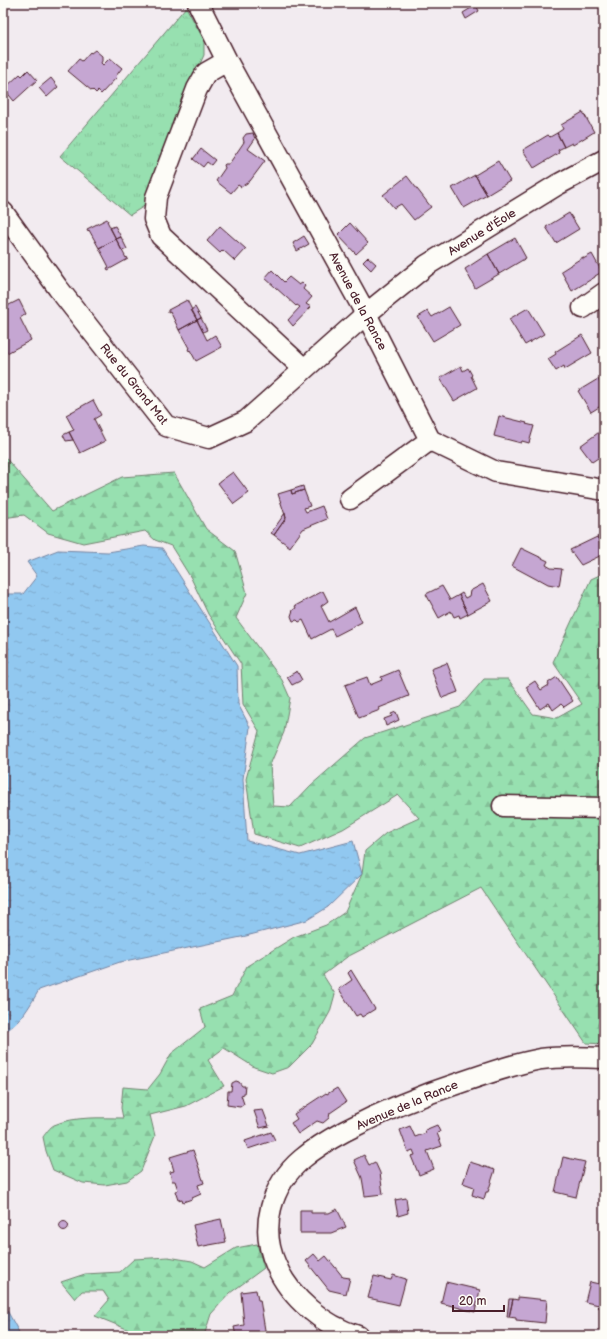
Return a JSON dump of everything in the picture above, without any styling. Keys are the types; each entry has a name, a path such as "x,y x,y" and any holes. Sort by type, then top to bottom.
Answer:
{"street":[{"name":"Avenue de la Rance","path":"198,3 227,61 366,314 430,440"},
{"path":"227,61 206,73 197,89 156,196 154,219 161,236 304,369"},
{"name":"Avenue d'Éole","path":"366,314 427,265 557,185 603,164"},
{"name":"Rue du Grand Mat","path":"3,212 58,288 166,426 209,438 246,421 366,314"},
{"path":"583,308 604,293"},
{"path":"350,499 430,440 496,472 604,490"},
{"path":"503,806 601,808"},
{"name":"Avenue de la Rance","path":"358,1336 347,1333 326,1322 307,1306 290,1289 279,1273 270,1254 267,1236 268,1217 275,1196 286,1177 302,1159 327,1141 385,1111 429,1093 508,1066 541,1059 575,1056 604,1058"}],"green space":[{"path":"186,7 204,40 204,55 169,149 146,205 130,215 60,156"},
{"path":"3,455 52,511 122,477 174,473 206,529 235,551 247,593 236,618 282,680 290,698 284,732 270,765 273,806 290,807 310,786 365,738 460,707 484,679 508,679 533,714 557,718 582,704 553,662 591,579 604,573 604,1044 586,1043 481,888 347,957 323,975 335,994 330,1012 312,1044 289,1067 272,1073 254,1067 224,1048 208,1060 224,1086 186,1106 150,1115 155,1136 141,1171 127,1181 105,1185 83,1183 53,1170 43,1137 51,1127 62,1122 79,1119 123,1118 121,1108 123,1087 148,1089 160,1074 171,1054 205,1027 200,1009 232,996 247,966 294,937 326,925 345,912 362,874 365,851 386,833 419,818 398,795 343,829 300,848 254,834 246,779 259,731 243,704 241,664 208,614 191,578 171,546 155,540 145,531 83,543 48,533 24,515 3,518"},
{"path":"257,1244 264,1268 230,1293 211,1314 204,1336 144,1336 95,1316 109,1300 103,1291 82,1291 75,1299 61,1282 85,1274 120,1272 134,1259 168,1257 192,1261 205,1267 236,1248"}],"water":[{"path":"144,546 162,548 237,666 238,704 250,727 243,779 247,841 300,855 353,841 362,874 328,907 307,920 246,936 120,962 39,990 15,1025 3,1032 3,594 23,594 37,576 27,562 58,550 108,552"},
{"path":"3,1303 21,1336 3,1336"}],"building":[{"path":"476,5 479,11 466,19 463,13"},
{"path":"95,50 102,56 101,63 103,65 110,58 122,68 116,76 117,77 101,94 98,91 96,93 93,90 92,91 68,71 79,59 82,61 90,52 91,53"},
{"path":"28,70 37,80 14,101 4,89 20,74 22,76"},
{"path":"51,78 58,87 47,97 39,88"},
{"path":"583,112 594,132 573,145 572,143 564,147 557,133 563,129 561,125"},
{"path":"253,133 255,139 248,149 265,161 250,181 241,187 238,185 231,193 216,181 225,168 224,165 229,164 244,142 243,138 246,134"},
{"path":"557,133 564,147 558,150 559,153 534,168 523,150 548,135 550,137"},
{"path":"201,149 215,160 211,165 207,162 203,167 193,159"},
{"path":"498,161 510,181 487,195 475,175"},
{"path":"475,175 487,195 464,208 452,188"},
{"path":"407,176 431,207 414,220 401,204 394,208 383,195"},
{"path":"569,213 579,229 556,243 546,227"},
{"path":"107,219 116,239 99,248 87,229"},
{"path":"350,223 368,243 356,254 338,235"},
{"path":"115,226 121,237 116,239 110,228"},
{"path":"220,226 246,249 235,261 223,250 220,253 207,241"},
{"path":"304,236 309,244 297,251 293,243"},
{"path":"121,237 127,249 122,251 116,239"},
{"path":"515,238 526,258 499,274 488,254"},
{"path":"116,239 126,258 127,257 128,259 108,270 107,268 109,267 99,248"},
{"path":"488,254 499,274 475,288 465,269"},
{"path":"592,254 602,272 572,291 561,271 583,257 583,259"},
{"path":"368,257 376,264 371,270 363,262"},
{"path":"272,270 284,282 289,277 299,285 302,283 305,286 303,289 312,297 306,304 311,307 293,326 288,320 300,307 297,305 296,306 265,278"},
{"path":"19,300 26,314 20,318 31,340 7,353 3,347 3,308"},
{"path":"187,300 197,320 179,330 170,311 168,312 168,310"},
{"path":"195,307 201,318 197,320 191,310"},
{"path":"449,307 460,325 433,341 418,317 428,311 432,317"},
{"path":"528,308 544,334 525,345 509,319"},
{"path":"201,318 207,330 203,332 197,320"},
{"path":"197,320 207,340 215,335 222,347 196,361 190,350 189,351 189,348 179,330"},
{"path":"582,335 592,353 565,369 564,366 556,371 548,359 556,354 555,352"},
{"path":"461,366 463,371 468,368 477,388 454,401 440,378"},
{"path":"598,379 603,388 601,389 604,394 604,404 591,412 578,391"},
{"path":"93,400 101,415 94,419 105,441 80,453 69,432 74,430 66,415"},
{"path":"499,416 534,426 529,443 522,441 521,443 494,436"},
{"path":"602,430 604,432 604,454 592,462 580,446"},
{"path":"69,432 73,440 66,441 63,435"},
{"path":"233,472 249,493 234,504 218,483"},
{"path":"303,486 304,490 292,494 291,490"},
{"path":"291,490 292,494 304,490 310,506 304,508 306,512 322,506 327,519 303,529 290,547 274,535 286,518 278,494"},
{"path":"285,513 286,518 274,535 271,533"},
{"path":"604,533 604,549 597,537"},
{"path":"597,537 604,549 604,554 581,565 570,550"},
{"path":"521,548 548,561 546,565 551,568 562,569 559,586 548,584 539,579 538,580 512,566"},
{"path":"483,584 492,601 468,614 459,595 462,593 465,598 469,596 470,591"},
{"path":"442,586 450,600 459,595 468,614 460,618 459,615 454,617 451,611 439,618 426,594"},
{"path":"323,591 328,601 321,606 329,622 355,607 362,622 335,636 331,629 312,639 303,620 299,622 297,620 293,621 291,616 293,610 296,608 295,606"},
{"path":"447,663 458,692 442,698 431,669"},
{"path":"398,670 409,696 359,718 345,685 367,677 370,685 382,680 381,677"},
{"path":"297,671 302,680 292,685 287,677"},
{"path":"557,677 573,701 564,707 561,704 553,710 549,703 540,709 526,687 535,681 541,690"},
{"path":"396,712 399,720 386,726 384,719 392,716 391,714"},
{"path":"351,970 375,1009 362,1017 360,1014 356,1016 339,989 352,980 348,973"},
{"path":"236,1081 242,1086 245,1086 244,1094 241,1095 244,1104 240,1107 227,1105 228,1091 231,1091 232,1083"},
{"path":"337,1088 346,1102 330,1113 329,1118 323,1123 317,1121 298,1134 291,1123 297,1119 294,1114 326,1093 327,1094"},
{"path":"263,1110 269,1126 260,1128 254,1111"},
{"path":"437,1125 440,1132 437,1133 442,1146 427,1151 434,1169 419,1175 411,1156 415,1155 413,1150 408,1152 400,1130 410,1126 415,1137 426,1133 425,1130"},
{"path":"271,1132 275,1140 248,1149 245,1141"},
{"path":"193,1150 204,1183 198,1185 201,1194 183,1202 182,1199 178,1200 175,1191 178,1190 175,1181 172,1181 170,1172 174,1171 170,1157"},
{"path":"364,1155 369,1165 375,1162 380,1173 383,1194 365,1196 362,1178 354,1160"},
{"path":"563,1157 585,1162 576,1197 555,1192"},
{"path":"470,1162 495,1170 488,1192 486,1192 484,1199 472,1195 474,1187 463,1183"},
{"path":"406,1198 408,1213 398,1216 395,1200"},
{"path":"337,1209 346,1227 331,1233 300,1233 300,1210 311,1210 311,1213 329,1213"},
{"path":"221,1219 226,1242 198,1247 193,1225"},
{"path":"62,1222 66,1222 68,1226 66,1230 62,1230 60,1228 60,1224"},
{"path":"314,1254 320,1261 326,1256 343,1277 350,1278 346,1294 329,1290 306,1261"},
{"path":"393,1275 406,1279 399,1305 368,1298 374,1276 391,1280"},
{"path":"446,1282 480,1290 475,1312 441,1303"},
{"path":"590,1282 604,1285 604,1309 598,1307 599,1305 585,1302"},
{"path":"256,1290 258,1300 260,1300 266,1336 236,1336 234,1327 244,1325 241,1292"},
{"path":"518,1297 547,1300 545,1323 516,1320 516,1318 509,1317 513,1299 518,1300"},
{"path":"509,1299 513,1299 509,1317 507,1317"}]}
